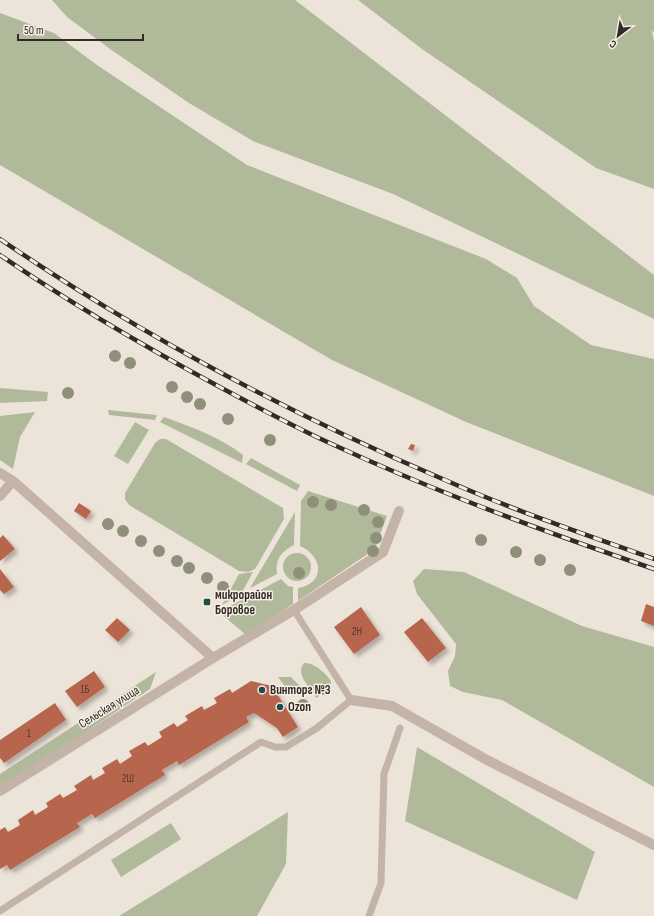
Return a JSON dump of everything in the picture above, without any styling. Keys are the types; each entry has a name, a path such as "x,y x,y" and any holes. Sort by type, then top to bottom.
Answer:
{"street":[{"path":"0,473 13,481 213,658"},
{"path":"0,496 13,481"},
{"name":"Сельская улица","path":"0,790 213,658 294,610 383,552 399,511"},
{"path":"352,700 392,706 494,764 654,846"}],"lane":[{"path":"0,911 261,742 275,747 286,747 317,728 352,700 294,610"},
{"path":"368,916 381,884 384,774 400,728"}],"green space":[{"path":"52,0 295,0 654,275 654,319 393,194 253,141 189,103 110,49 67,17"},
{"path":"358,0 654,0 654,32 652,31 654,42 654,189 596,168 422,49"},
{"path":"0,13 54,33 97,65 247,165 486,259 517,278 534,306 591,345 654,359 654,496 466,422 332,360 0,165"},
{"path":"0,388 48,392 47,401 0,403"},
{"path":"108,410 157,415 155,420 109,415"},
{"path":"35,412 20,437 13,469 0,460 0,416"},
{"path":"164,417 225,443 243,455 242,463 160,422"},
{"path":"135,422 149,430 128,464 114,456"},
{"path":"160,439 166,439 283,508 284,519 255,569 248,572 239,571 129,505 125,499 125,493 155,443"},
{"path":"251,458 300,485 297,491 246,464"},
{"path":"308,491 387,516 375,549 298,601 298,588 313,581 317,575 318,569 317,562 313,556 308,550 300,546 301,501"},
{"path":"295,512 294,545 280,556 277,564 277,574 250,588"},
{"path":"297,553 307,557 311,567 307,577 297,581 287,577 283,567 287,557"},
{"path":"424,569 464,572 582,626 654,647 654,787 502,700 463,692 450,686 448,671 455,656 456,644 417,594 413,581"},
{"path":"253,572 241,594 222,605 239,574"},
{"path":"281,579 288,586 293,587 293,604 246,635 219,612"},
{"path":"304,663 311,664 319,669 331,681 330,689 316,698 311,689 309,690 310,688 302,676 301,670"},
{"path":"156,672 150,689 0,789 0,774"},
{"path":"278,677 291,677 300,686 299,690 291,695"},
{"path":"417,747 595,852 577,900 405,821"},
{"path":"288,812 286,864 257,916 119,916"},
{"path":"171,823 181,839 121,877 111,860"}],"building":[{"path":"411,444 415,445 413,451 408,449"},
{"path":"79,503 91,511 86,519 74,511"},
{"path":"3,535 15,549 0,561 0,538"},
{"path":"0,569 14,587 4,594 0,590"},
{"path":"646,604 654,607 654,626 641,621"},
{"path":"361,607 380,635 354,654 334,627"},
{"path":"117,618 130,630 118,642 105,630"},
{"path":"422,618 446,648 428,662 404,632"},
{"path":"94,671 105,687 77,707 65,691"},
{"path":"251,681 272,686 298,727 283,737 277,728 254,713 246,717 249,722 179,765 177,761 162,770 165,775 95,818 92,814 77,823 80,827 10,870 7,865 0,869 0,830 5,827 8,832 20,825 18,820 33,810 35,815 48,807 46,803 60,794 63,798 77,790 74,786 91,775 93,780 105,773 102,768 117,759 120,764 132,756 129,751 145,742 148,746 162,737 159,732 174,723 177,727 188,720 185,716 202,706 204,710 217,703 214,698 230,689 232,693"},
{"path":"55,703 66,720 4,763 0,758 0,740"}],"railway":[{"path":"0,239 53,274 161,340 273,400 330,428 387,455 496,501 654,559"},
{"path":"0,255 80,307 161,355 304,431 373,463 452,496 654,569"}],"place":[{"name":"микрорайон Боровое","path":"207,602"},
{"name":"Винторг №3","path":"262,690"},
{"name":"Ozon","path":"280,707"}]}
